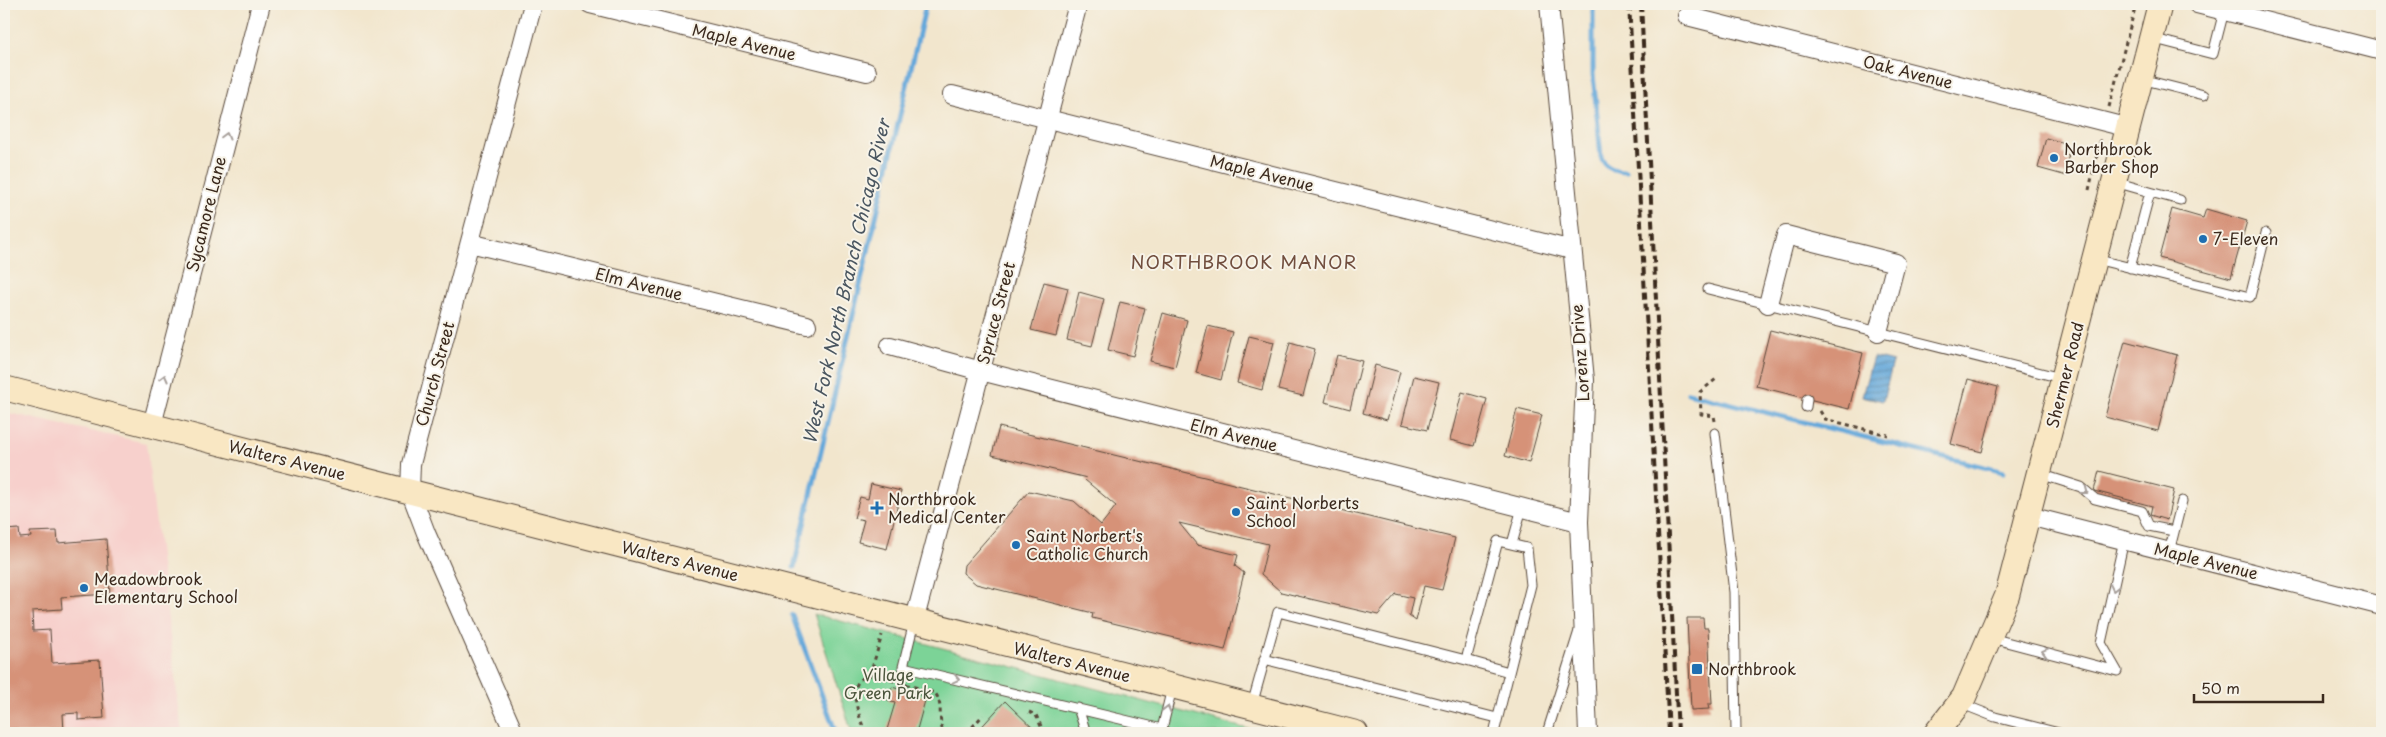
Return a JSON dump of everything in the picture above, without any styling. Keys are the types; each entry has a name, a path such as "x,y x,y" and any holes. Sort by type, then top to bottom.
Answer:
{"street":[{"name":"Sycamore Lane","path":"152,425 261,4"},
{"name":"Church Street","path":"514,733 426,533 410,491 411,464 533,4"},
{"name":"Maple Avenue","path":"590,4 867,72"},
{"name":"Spruce Street","path":"914,622 1078,4"},
{"name":"Lorenz Drive","path":"1550,4 1585,380 1579,522 1588,733"},
{"name":"Shermer Road","path":"1936,733 1959,703 1991,638 2007,596 2160,4"},
{"path":"2197,4 2230,9 2382,51"},
{"name":"Oak Avenue","path":"1687,16 2129,128"},
{"name":"Maple Avenue","path":"952,95 1572,250"},
{"path":"1768,304 1786,235 1896,263 1878,332"},
{"name":"Elm Avenue","path":"470,243 807,325"},
{"name":"Elm Avenue","path":"890,346 981,371 1579,522"},
{"name":"Walters Avenue","path":"4,388 410,491 815,597 1173,687 1249,717 1356,733"},
{"name":"Maple Avenue","path":"2029,516 2382,606"}],"lane":[{"path":"2151,38 2213,54 2230,9"},
{"path":"2141,79 2204,95"},
{"path":"2115,182 2180,200"},
{"path":"2130,268 2150,192"},
{"path":"2095,259 2250,297 2266,233"},
{"path":"1708,289 2064,379"},
{"path":"1715,433 1734,592 1736,733"},
{"path":"2040,474 2081,486 2095,499 2142,511 2149,526 2174,531"},
{"path":"2168,552 2182,501"},
{"path":"1512,544 1522,508"},
{"path":"1991,638 2117,672 2102,643 2124,540"},
{"path":"1466,660 1498,541 1527,548 1531,585 1494,733"},
{"path":"1249,717 1278,612 1509,672"},
{"path":"1547,733 1583,617"},
{"path":"914,622 903,667 1078,708 1162,731 1173,687"},
{"path":"1264,659 1498,718"},
{"path":"1959,703 1996,717 2059,733"},
{"path":"1078,708 1086,733"}],"path":[{"path":"1701,410 1700,394 1716,379"},
{"path":"1820,411 1825,419 1888,435"},
{"path":"870,675 882,635"},
{"path":"865,733 854,692 857,682 870,675 935,693 938,697 939,717 944,733"},
{"path":"1021,708 1036,714 1044,733"},
{"path":"967,733 983,714"},
{"path":"1246,733 1249,717"}],"shaded area":[{"name":"Meadowbrook Elementary School","path":"4,412 146,443 182,733 4,733"}],"green space":[{"name":"Village Green Park","path":"814,614 1263,733 852,733"}],"water":[{"path":"1873,357 1893,362 1883,401 1862,396"}],"building":[{"name":"Northbrook Barber Shop","path":"2046,138 2065,143 2063,154 2069,155 2067,161 2070,162 2067,176 2038,168"},
{"name":"7-Eleven","path":"2172,209 2203,218 2206,209 2247,221 2231,278 2159,258"},
{"path":"1044,282 1068,288 1056,336 1031,330"},
{"path":"1079,292 1104,299 1092,346 1067,340"},
{"path":"1120,302 1145,308 1133,356 1108,350"},
{"path":"1163,313 1187,320 1175,367 1150,361"},
{"path":"1208,326 1233,332 1221,380 1196,373"},
{"path":"1770,330 1863,353 1849,409 1756,386"},
{"path":"1249,336 1274,342 1262,390 1237,383"},
{"path":"2125,341 2177,355 2158,431 2105,417"},
{"path":"1290,342 1315,349 1303,396 1278,390"},
{"path":"1337,355 1362,361 1350,409 1325,402"},
{"path":"1375,365 1400,372 1387,420 1363,413"},
{"path":"1414,376 1439,382 1427,430 1402,424"},
{"path":"1968,379 1998,387 1982,452 1951,444"},
{"path":"1462,392 1487,399 1474,446 1450,440"},
{"path":"1517,409 1542,415 1529,463 1505,456"},
{"path":"999,427 1455,538 1442,590 1424,586 1416,621 1409,616 1413,598 1396,594 1378,615 1281,592 1261,574 1268,544 1179,523 1197,545 1238,555 1235,566 1244,573 1225,650 1092,618 1093,613 976,584 963,573 964,565 1029,491 1074,501 1101,525 1116,506 1085,480 1087,478 992,455"},
{"path":"2099,471 2174,490 2167,520 2150,515 2152,506 2094,491"},
{"name":"Northbrook Medical Center","path":"871,484 901,491 887,549 858,542 864,520 854,518 860,497 868,499"},
{"path":"19,529 20,538 31,537 30,532 57,531 58,543 106,539 110,594 61,597 62,609 32,611 33,631 50,630 52,663 100,660 104,718 78,720 78,713 63,714 64,733 4,733 4,530"},
{"path":"1687,618 1703,618 1704,628 1708,628 1712,704 1708,704 1709,709 1691,710"},
{"path":"892,687 926,697 916,733 886,733 895,703 888,701"},
{"path":"1005,701 1011,707 1038,733 976,733"}],"waterway":[{"name":"West Fork North Branch Chicago River","path":"794,567 926,4"},
{"path":"1593,4 1593,74 1601,157 1605,164 1611,168 1626,171"},
{"path":"1688,393 2004,472"},
{"name":"West Fork North Branch Chicago River","path":"792,615 836,733"}],"railway":[{"path":"1629,4 1669,733"},
{"path":"1641,4 1678,733"}],"place":[{"name":"Northbrook Barber Shop","path":"2054,158"},
{"name":"7-Eleven","path":"2203,239"},
{"name":"Northbrook Medical Center","path":"877,508"},
{"name":"Saint Norberts School","path":"1236,512"},
{"name":"Saint Norbert's Catholic Church","path":"1016,545"},
{"name":"Meadowbrook Elementary School","path":"84,588"},
{"name":"Northbrook","path":"1697,669"}],"district":[{"name":"NORTHBROOK MANOR","path":"1244,263"}]}
